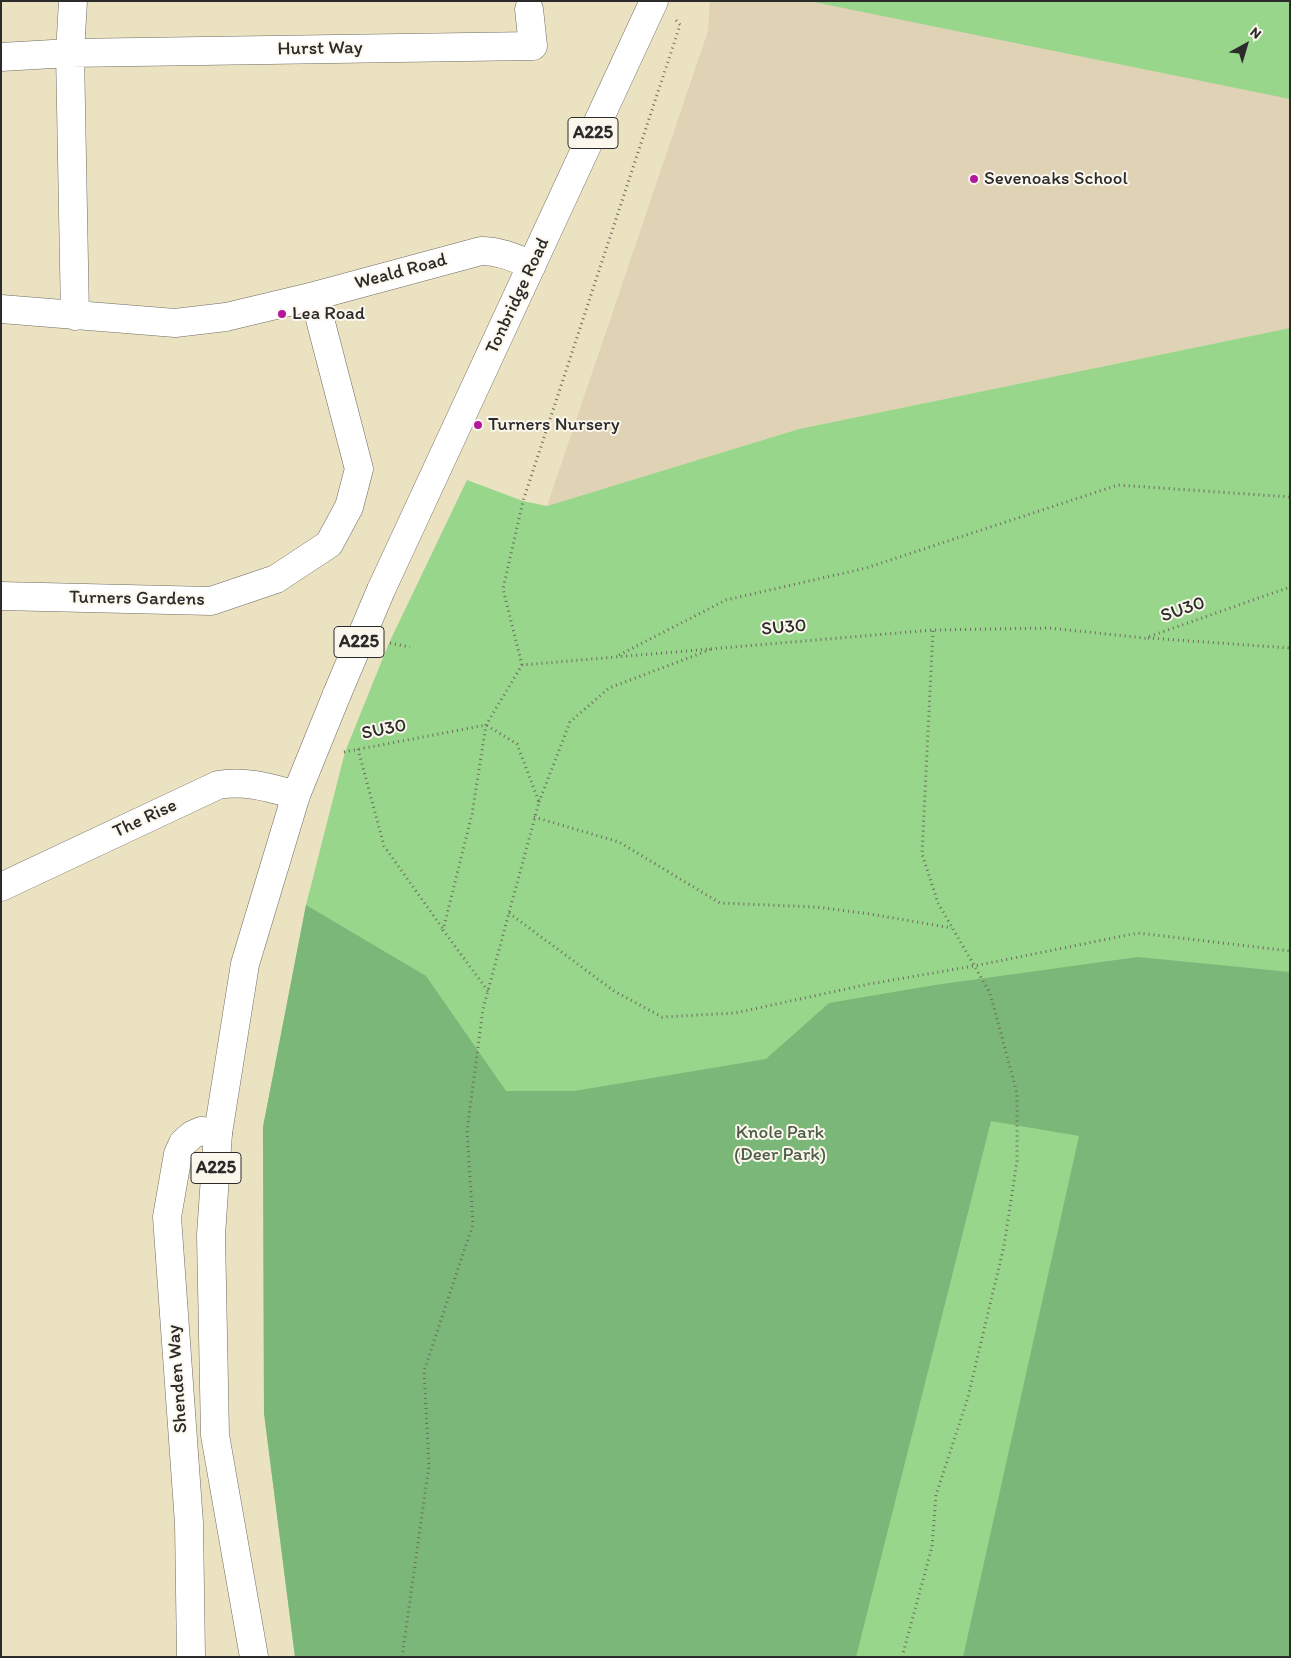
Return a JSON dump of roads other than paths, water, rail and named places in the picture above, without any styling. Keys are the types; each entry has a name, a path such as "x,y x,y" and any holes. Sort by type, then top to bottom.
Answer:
{"street":[{"path":"73,1 70,53 75,316"},
{"name":"Tonbridge Road","path":"296,794 381,590 532,265 662,7"},
{"name":"Hurst Way","path":"1,57 70,53 534,54 529,9"},
{"name":"Weald Road","path":"1,309 175,323 226,317 314,296 481,251 494,251 506,254 532,265"},
{"name":"Turners Gardens","path":"1,596 211,601 276,579 329,544 349,507 359,470 314,296"},
{"name":"The Rise","path":"1,886 218,785 232,783 248,784 296,794"},
{"name":"A225","path":"254,1657 215,1435 211,1235 218,1133 246,964 296,794"},
{"name":"Shenden Way","path":"191,1657 189,1523 166,1217 178,1154 183,1143 192,1135 202,1132 218,1133"}],"place":[{"name":"Sevenoaks School","path":"974,179"},
{"name":"Lea Road","path":"282,314"},
{"name":"Turners Nursery","path":"478,425"}],"park label":[{"name":"Knole Park (Deer Park)","path":"780,1144"}]}
